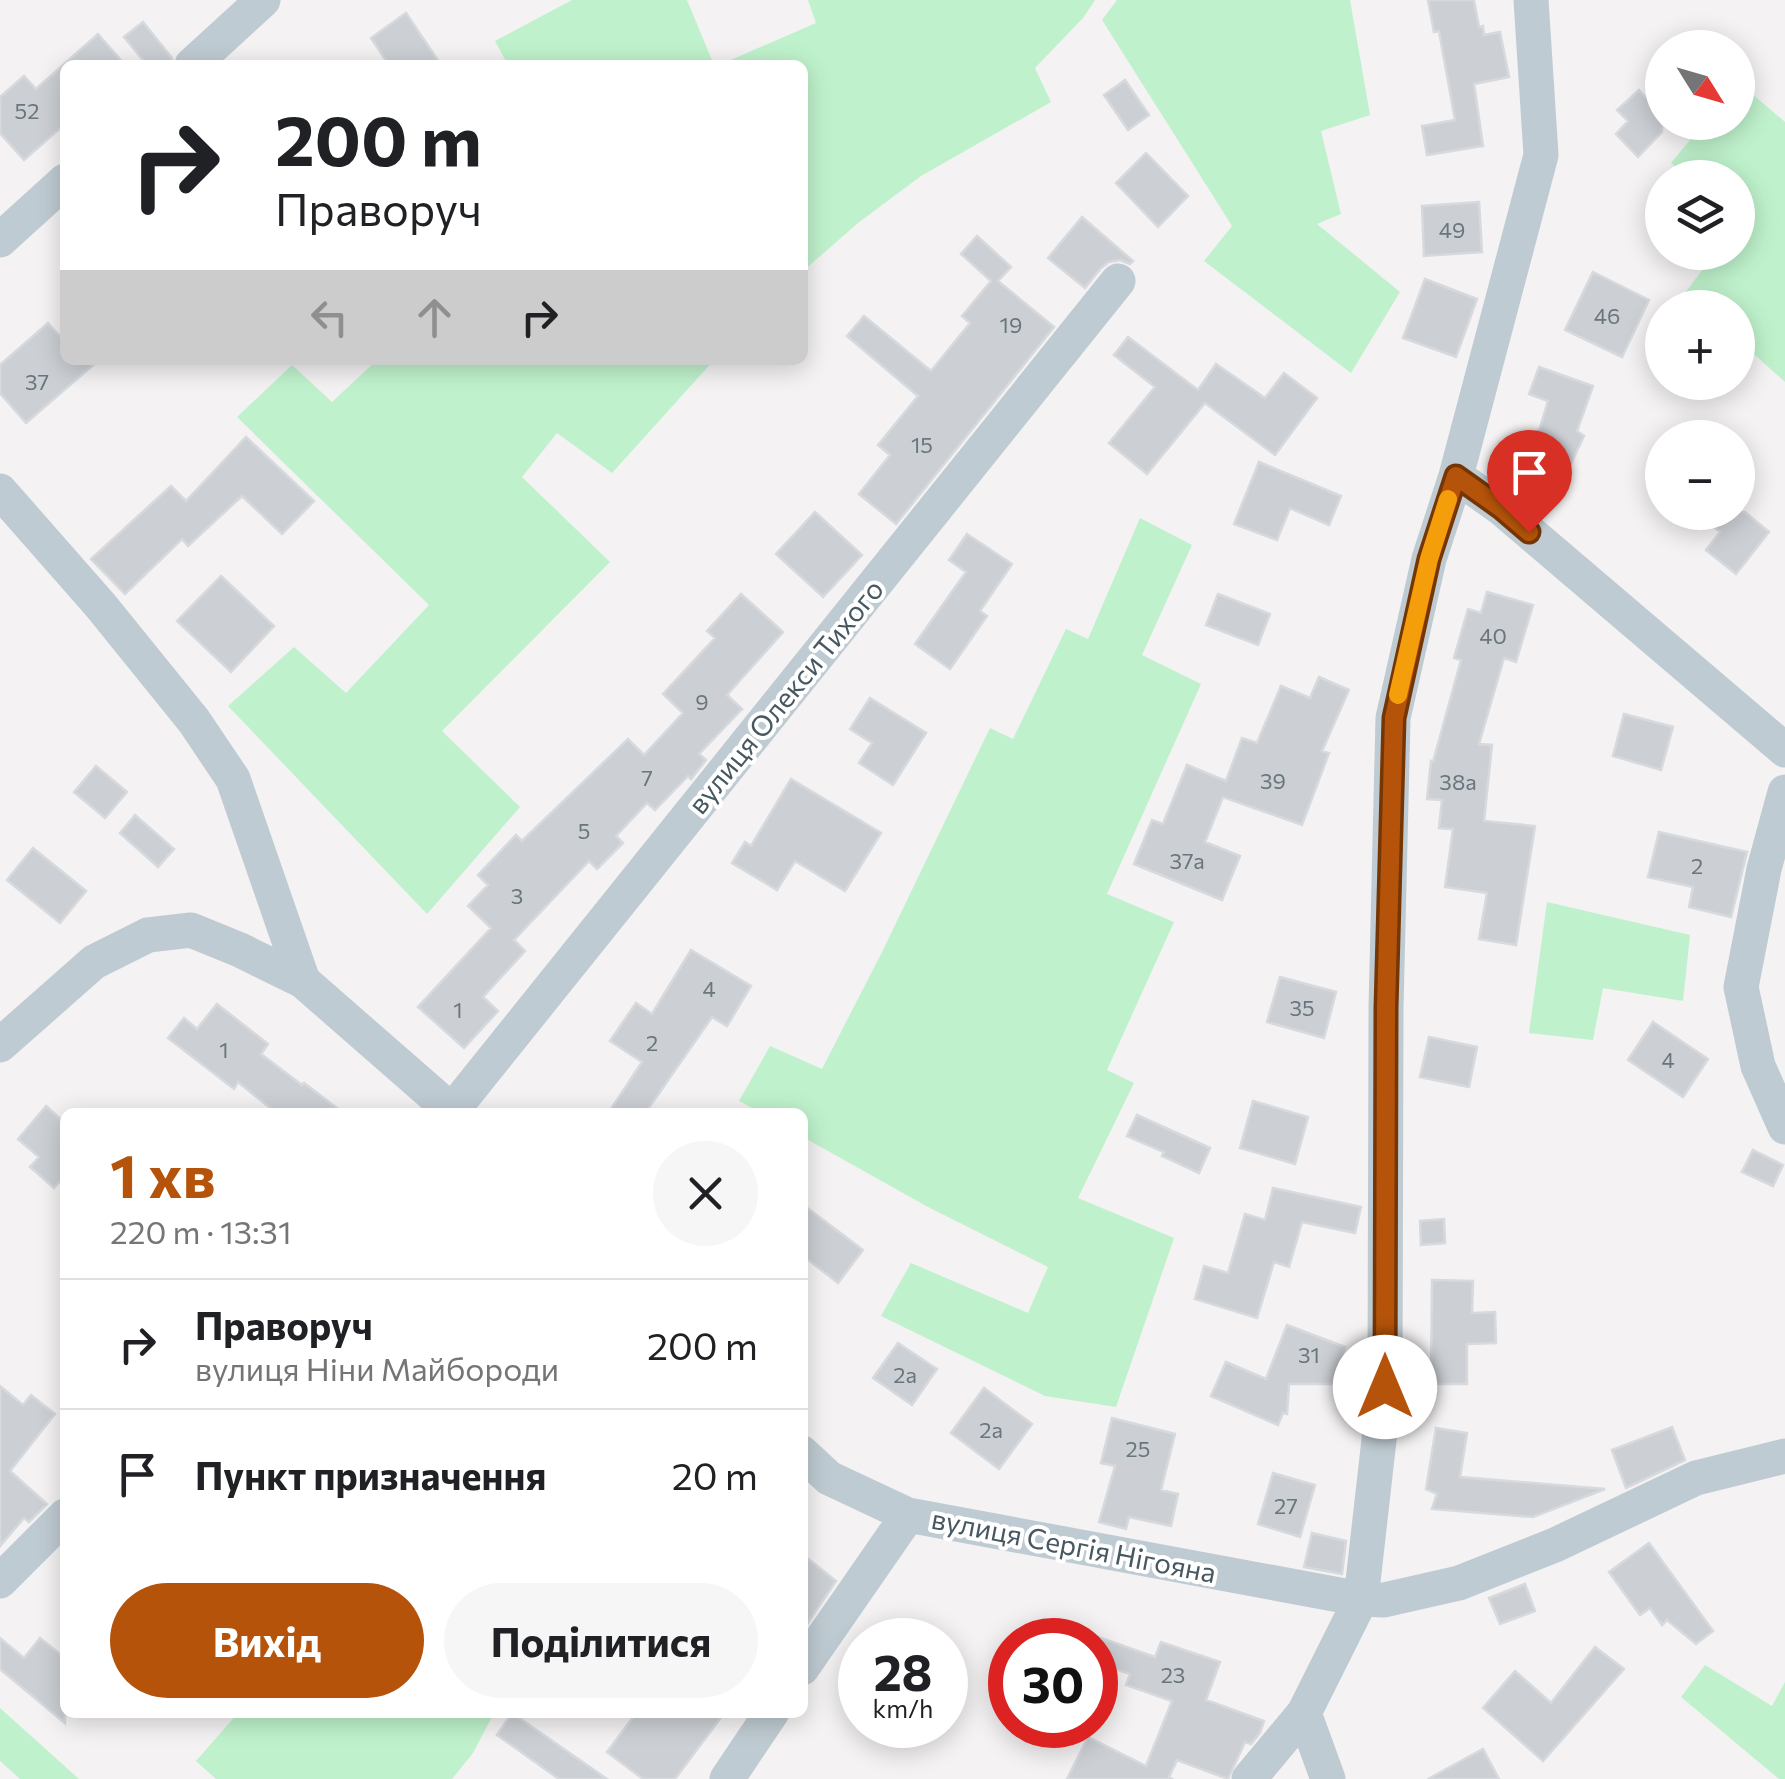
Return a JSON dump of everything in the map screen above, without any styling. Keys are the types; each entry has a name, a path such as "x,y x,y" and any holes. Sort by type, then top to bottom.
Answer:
{"street":[{"path":"197,60 263,0"},
{"path":"1249,1779 1304,1714 1361,1599 1385,1387 1386,1008 1394,718 1429,559 1456,476 1541,155 1531,0"},
{"path":"0,240 60,186"},
{"name":"вулиця Олекси Тихого","path":"455,1108 1118,280"},
{"path":"1456,476 1501,508 1785,750"},
{"path":"0,491 182,706 232,780 304,982"},
{"path":"1785,792 1764,869 1742,987 1758,1066 1785,1127"},
{"path":"0,1046 94,962 148,934 192,930 304,982 447,1108"},
{"name":"вулиця Сергія Нігояна","path":"808,1459 829,1478 908,1514 1361,1599 1384,1600 1459,1583 1555,1545 1696,1478 1785,1456"},
{"path":"808,1659 908,1514"},
{"path":"0,1580 60,1521"},
{"path":"1304,1714 1328,1779"},
{"path":"727,1779 768,1718"}],"green space":[{"path":"572,0 687,0 712,60 505,60 495,41"},
{"path":"808,0 1095,0 1035,68 1051,102 921,176 808,267 808,60 731,60 816,23"},
{"path":"1117,0 1350,0 1370,115 1321,131 1341,214 1317,224 1400,292 1351,373 1204,261 1232,226 1102,20"},
{"path":"1755,96 1785,122 1785,382 1755,355 1755,290 1687,290 1702,270 1755,270 1755,160 1673,160 1690,140 1755,140"},
{"path":"292,365 332,402 372,365 709,365 612,473 557,433 522,477 610,562 442,731 520,807 427,914 228,706 294,647 346,693 429,605 237,417"},
{"path":"1140,518 1192,545 1142,655 1201,684 1107,894 1174,922 1107,1070 1134,1083 1078,1198 1174,1238 1116,1407 1045,1396 881,1316 911,1263 1028,1313 1048,1267 928,1207 808,1140 808,1108 752,1108 739,1101 770,1046 822,1069 990,728 1013,739 1066,629 1088,639"},
{"path":"1547,902 1690,935 1683,1001 1603,988 1593,1040 1529,1033"},
{"path":"1705,1665 1772,1706 1785,1682 1785,1779 1779,1779 1681,1697"},
{"path":"0,1708 79,1779 20,1779 0,1761"},
{"path":"233,1718 491,1718 473,1753 452,1779 216,1779 196,1761"}],"building":[{"path":"1428,0 1474,0 1484,35 1500,32 1509,77 1474,84 1483,146 1427,155 1422,126 1455,120 1439,31 1434,32"},
{"path":"406,13 438,60 386,60 371,38"},
{"path":"143,22 172,60 143,60 124,37"},
{"path":"98,34 121,60 69,60"},
{"path":"60,68 60,128 24,160 0,133 0,97 24,76 36,89"},
{"path":"1125,80 1149,115 1128,130 1104,95"},
{"path":"1639,90 1645,97 1645,140 1654,140 1638,157 1616,134 1628,121 1617,110"},
{"path":"1146,153 1188,196 1158,227 1116,183"},
{"path":"1479,202 1482,252 1424,256 1422,206"},
{"path":"1082,217 1133,261 1109,262 1085,288 1048,258"},
{"path":"977,236 1011,267 998,281 1054,327 896,524 859,494 890,455 878,445 918,396 847,336 864,316 931,371 970,323 962,316 991,281 961,254"},
{"path":"1593,272 1645,298 1645,308 1622,357 1565,330"},
{"path":"1425,279 1477,299 1456,357 1403,338"},
{"path":"48,323 60,336 60,365 93,365 26,423 0,393 0,365"},
{"path":"1128,337 1198,390 1216,364 1265,398 1284,373 1317,398 1275,455 1205,403 1147,474 1109,443 1155,387 1114,355"},
{"path":"1539,367 1593,386 1577,431 1584,436 1550,508 1512,480 1532,454 1548,401 1529,394"},
{"path":"246,437 314,501 282,534 242,496 188,546 182,539 125,594 91,559 171,486 186,501"},
{"path":"1259,462 1341,496 1329,525 1290,508 1277,540 1234,524"},
{"path":"815,512 862,555 823,597 776,554"},
{"path":"1755,520 1769,532 1736,574 1706,550 1718,530 1755,530"},
{"path":"967,534 1012,564 980,611 987,616 950,669 915,644 966,572 949,560"},
{"path":"221,576 274,626 231,672 177,621"},
{"path":"1487,592 1533,605 1516,662 1504,658 1479,744 1492,745 1484,821 1535,826 1516,945 1479,939 1487,893 1445,887 1453,829 1439,828 1442,800 1427,799 1431,761 1461,660 1454,658 1468,609 1481,613"},
{"path":"741,594 783,632 727,695 742,709 699,754 706,760 691,779 688,776 655,810 647,803 616,836 623,843 597,869 589,861 514,940 525,951 483,997 498,1011 464,1048 418,1007 491,928 468,906 488,885 478,875 516,835 522,841 628,739 644,755 683,713 663,694 715,638 707,631"},
{"path":"1218,594 1270,614 1258,645 1206,625"},
{"path":"1319,677 1349,690 1322,751 1329,753 1302,825 1223,797 1205,842 1240,856 1222,900 1134,864 1152,820 1163,824 1187,765 1226,781 1242,738 1257,743 1281,686 1310,698"},
{"path":"870,698 926,733 893,785 859,763 872,743 850,729"},
{"path":"1624,714 1673,727 1661,770 1613,756"},
{"path":"96,766 127,792 105,818 74,792"},
{"path":"791,779 881,833 845,891 795,861 777,890 732,863 745,842 751,846"},
{"path":"135,815 174,849 158,867 120,833"},
{"path":"1659,832 1747,852 1731,917 1689,907 1693,887 1648,877"},
{"path":"33,848 86,891 60,923 7,880"},
{"path":"691,950 751,986 727,1026 712,1017 649,1108 612,1108 642,1062 610,1041 636,1003 652,1014"},
{"path":"1280,977 1336,992 1324,1038 1267,1022"},
{"path":"217,1004 268,1044 261,1054 337,1108 270,1108 238,1082 234,1089 168,1038 184,1018 197,1029"},
{"path":"1653,1022 1708,1059 1683,1097 1628,1060"},
{"path":"1429,1037 1477,1047 1469,1087 1420,1077"},
{"path":"1253,1101 1308,1117 1295,1164 1240,1148"},
{"path":"46,1106 60,1119 60,1181 54,1188 30,1167 39,1157 18,1139"},
{"path":"1137,1115 1210,1148 1199,1173 1127,1136"},
{"path":"1753,1150 1783,1165 1773,1186 1742,1172"},
{"path":"1273,1188 1361,1207 1355,1233 1302,1222 1289,1267 1274,1262 1257,1318 1195,1299 1204,1266 1228,1273 1245,1214 1265,1220"},
{"path":"808,1209 863,1250 838,1283 808,1260"},
{"path":"1444,1219 1445,1243 1421,1245 1420,1221"},
{"path":"1432,1280 1473,1281 1472,1313 1495,1312 1496,1343 1467,1344 1467,1384 1431,1384"},
{"path":"1287,1325 1345,1347 1332,1384 1289,1384 1287,1414 1283,1413 1278,1425 1211,1396 1226,1362 1266,1379"},
{"path":"898,1343 937,1369 912,1405 873,1378"},
{"path":"0,1386 23,1405 31,1395 55,1414 10,1471 47,1504 29,1522 24,1518 0,1546"},
{"path":"984,1388 1032,1424 999,1469 951,1433"},
{"path":"1112,1418 1175,1434 1161,1490 1178,1494 1171,1526 1129,1517 1126,1529 1099,1522 1115,1466 1101,1463"},
{"path":"1672,1427 1685,1460 1626,1488 1612,1450"},
{"path":"1436,1428 1467,1433 1460,1477 1605,1489 1533,1517 1432,1509 1437,1494 1426,1489"},
{"path":"1273,1473 1315,1485 1300,1537 1258,1524"},
{"path":"1312,1533 1346,1541 1342,1574 1304,1567"},
{"path":"1649,1543 1713,1631 1696,1644 1667,1620 1662,1625 1650,1608 1640,1615 1609,1572"},
{"path":"808,1559 836,1581 808,1623"},
{"path":"1525,1584 1535,1611 1500,1624 1489,1598"},
{"path":"0,1638 24,1658 40,1638 60,1654 60,1718 65,1718 65,1723 0,1669"},
{"path":"1161,1642 1220,1662 1206,1700 1264,1721 1251,1744 1245,1742 1228,1779 1177,1760 1169,1777 1172,1779 1067,1779 1082,1748 1110,1748 1146,1766 1172,1701 1126,1685 1130,1674 1118,1670 1118,1644 1155,1657"},
{"path":"1595,1647 1624,1669 1543,1761 1483,1708 1515,1671 1551,1703"},
{"path":"509,1718 519,1718 607,1779 559,1779 497,1735"},
{"path":"632,1718 721,1718 675,1779 643,1779 607,1752"},
{"path":"1483,1749 1499,1779 1428,1779"}],"slow traffic":[{"path":"1398,695 1429,559 1448,499"}],"route":[{"path":"1385,1387 1386,1008 1394,718 1429,559 1456,476 1529,532"}]}
